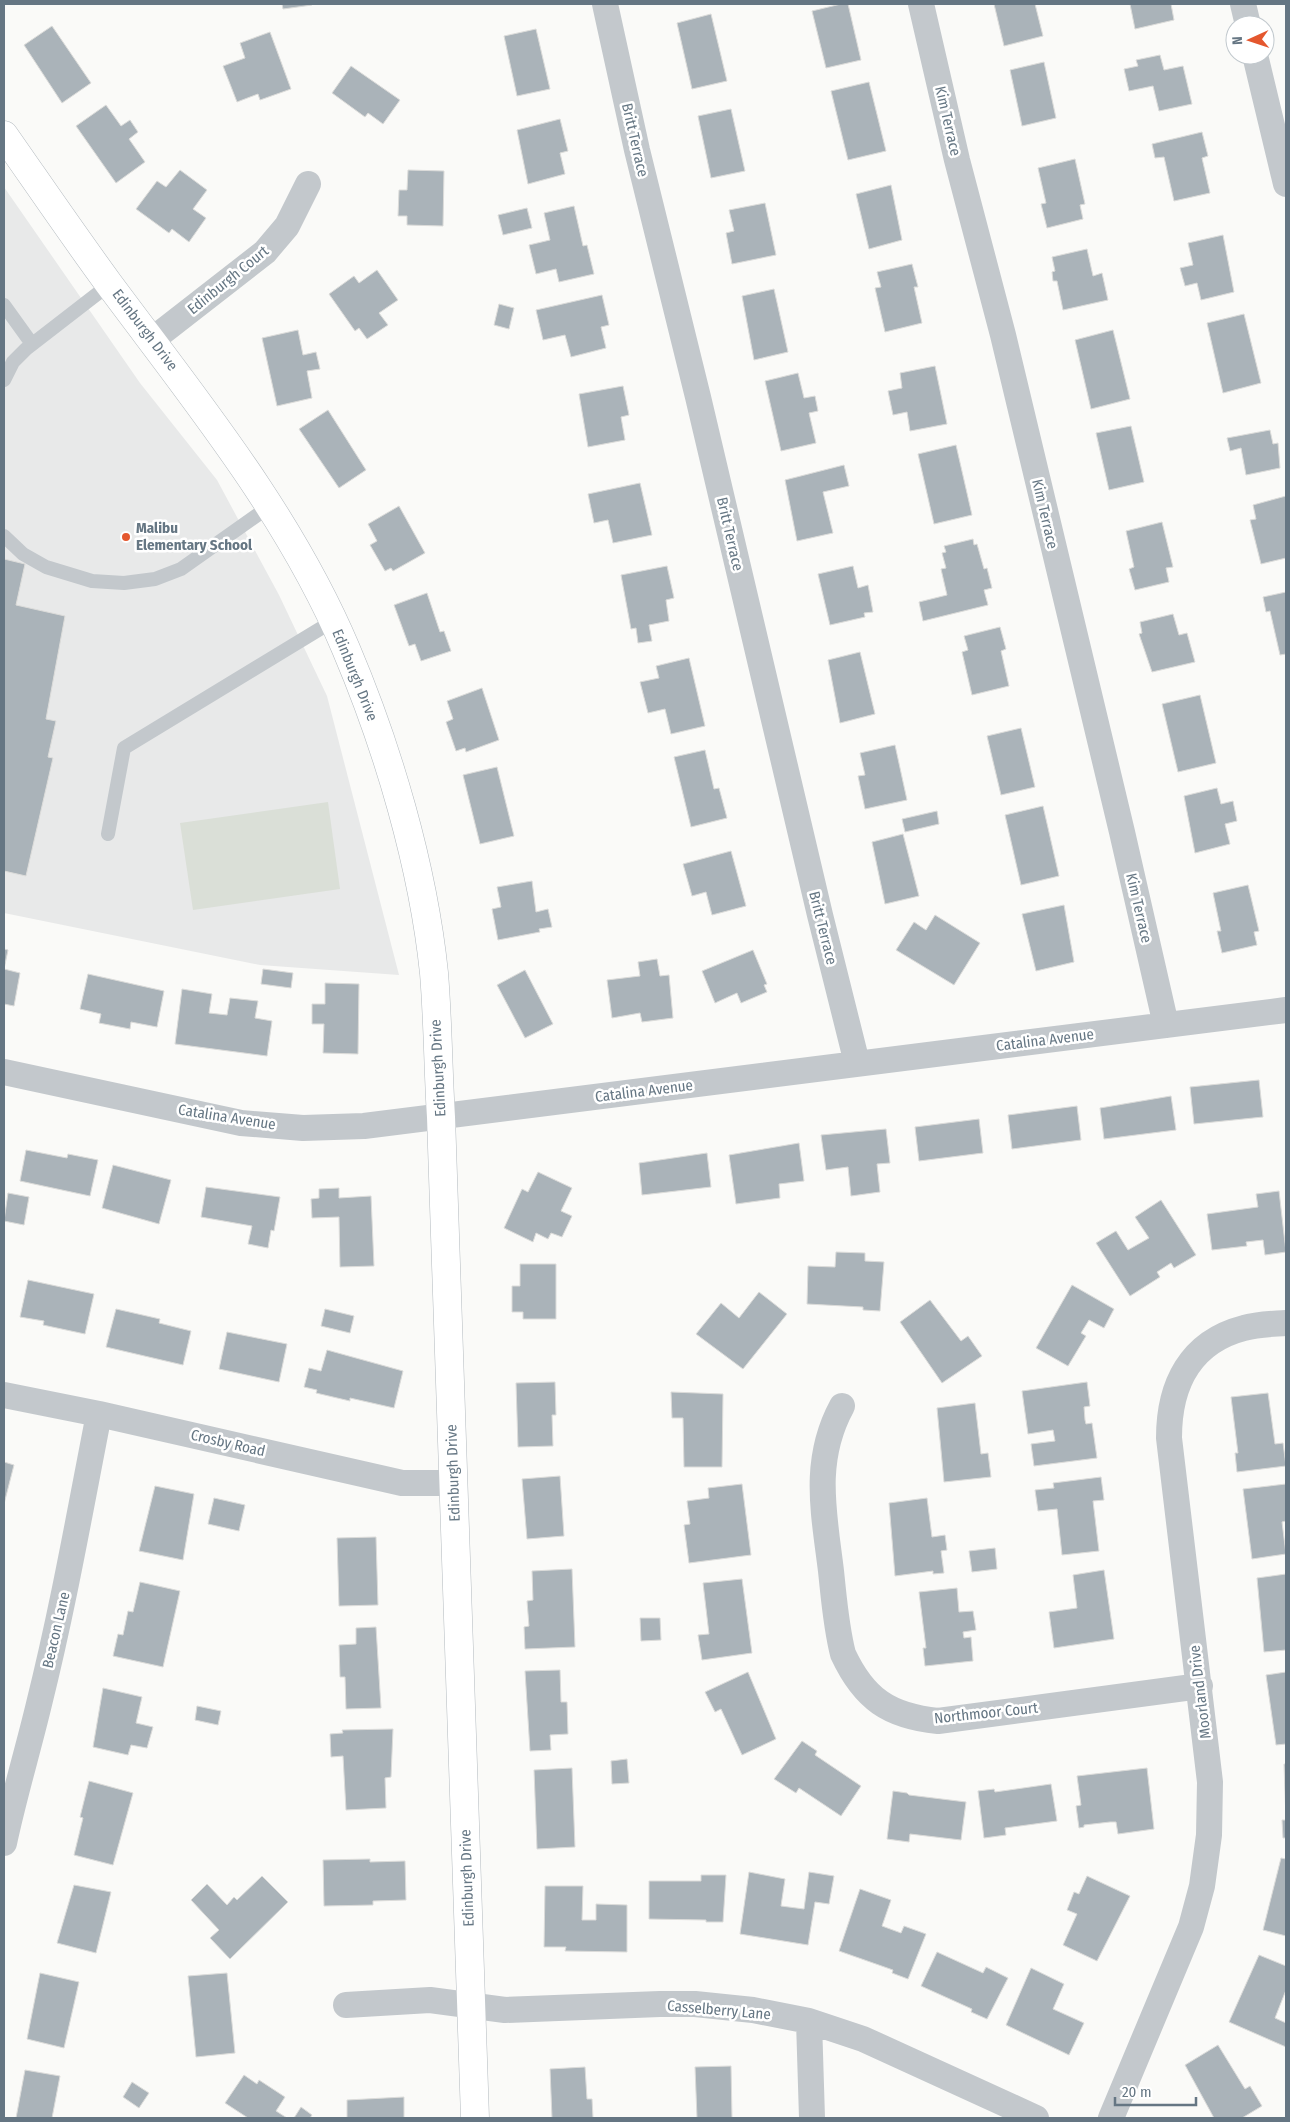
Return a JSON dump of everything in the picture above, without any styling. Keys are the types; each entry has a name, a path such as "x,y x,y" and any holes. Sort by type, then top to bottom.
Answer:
{"street":[{"name":"Britt Terrace","path":"605,4 636,150 698,397 820,916 857,1063"},
{"name":"Kim Terrace","path":"921,4 957,160 1003,334 1166,1025"},
{"path":"1257,65 1286,184"},
{"name":"Edinburgh Drive","path":"4,135 110,284 203,406 270,506 302,562 333,621 375,723 399,802 422,894 434,972 441,1116 475,2118"},
{"name":"Edinburgh Court","path":"152,340 265,252 287,226 308,184"},
{"name":"Catalina Avenue","path":"4,1072 241,1123 303,1128 364,1126 1286,1010"},
{"name":"Moorland Drive","path":"1111,2118 1190,1927 1202,1886 1209,1835 1210,1782 1169,1438 1169,1413 1175,1388 1188,1366 1201,1351 1221,1337 1245,1328 1286,1322"},
{"name":"Crosby Road","path":"4,1395 99,1414 402,1483 454,1483"},
{"name":"Northmoor Court","path":"842,1406 836,1417 824,1454 821,1486 843,1654 854,1677 873,1699 894,1712 913,1718 938,1721 1200,1686"},
{"name":"Beacon Lane","path":"4,1844 17,1783 41,1695 99,1414"},
{"name":"Casselberry Lane","path":"346,2005 412,2000 505,2010 695,2004 754,2010 809,2022 864,2039 1036,2118"},
{"path":"809,2022 812,2118"}],"lane":[{"path":"4,380 13,362 32,344 110,284"},
{"path":"4,304 32,344"},
{"path":"4,536 23,554 46,567 92,581 124,583 155,579 181,569 270,506"},
{"path":"108,834 124,748 333,621"}],"shaded area":[{"name":"Malibu Elementary School","path":"4,187 140,383 217,480 279,595 327,696 399,975 260,965 4,913"},
{"path":"328,802 340,889 193,910 180,823"}],"building":[{"path":"282,4 312,4 312,5 283,9"},
{"path":"848,4 861,60 826,68 812,11"},
{"path":"994,4 1035,4 1043,36 1004,46"},
{"path":"1130,4 1171,4 1174,20 1135,29"},
{"path":"711,14 727,81 692,89 677,23"},
{"path":"52,26 91,83 62,103 24,45"},
{"path":"536,29 550,89 517,96 504,36"},
{"path":"270,32 291,89 260,100 258,94 237,102 223,66 245,58 240,43"},
{"path":"1160,55 1164,70 1183,66 1192,104 1159,111 1153,86 1129,91 1124,69 1138,66 1136,60"},
{"path":"1044,62 1056,118 1022,126 1010,70"},
{"path":"351,66 400,100 383,124 368,113 365,117 332,93"},
{"path":"869,82 886,151 848,160 831,91"},
{"path":"106,105 121,126 130,120 138,132 129,139 145,162 116,183 76,126"},
{"path":"731,109 745,171 711,178 698,116"},
{"path":"560,119 568,151 560,153 565,174 528,184 517,130"},
{"path":"1202,132 1208,156 1202,158 1210,193 1174,201 1164,157 1155,158 1152,144"},
{"path":"1075,159 1085,204 1080,205 1083,219 1047,228 1041,204 1046,203 1038,168"},
{"path":"180,170 207,190 193,209 206,218 189,242 172,229 169,233 136,209 157,181 166,187"},
{"path":"408,170 444,171 443,226 407,225 407,216 398,216 399,190 407,190"},
{"path":"891,185 902,240 869,249 856,194"},
{"path":"765,203 776,255 732,264 726,233 734,231 729,210"},
{"path":"574,206 583,246 587,245 594,274 559,282 556,269 536,274 529,245 550,240 544,213"},
{"path":"527,208 532,228 503,235 498,215"},
{"path":"1223,235 1234,292 1201,300 1197,283 1185,286 1180,268 1193,265 1188,243"},
{"path":"1087,249 1093,276 1102,273 1108,300 1063,310 1057,281 1053,281 1052,272 1055,271 1052,257"},
{"path":"912,264 918,287 914,287 922,323 885,332 875,288 881,287 877,272"},
{"path":"377,270 398,300 379,313 388,325 367,339 359,328 355,331 329,294 354,276 359,283"},
{"path":"774,289 788,352 754,360 742,296"},
{"path":"602,295 609,325 601,327 606,348 571,357 565,335 543,340 536,310"},
{"path":"499,304 514,308 509,329 494,325"},
{"path":"1244,314 1261,383 1223,393 1207,323"},
{"path":"298,330 303,355 316,352 320,369 307,371 312,398 277,406 262,338"},
{"path":"1113,330 1130,399 1091,409 1075,340"},
{"path":"935,366 947,424 910,431 907,412 893,415 888,391 902,388 900,373"},
{"path":"798,373 804,398 815,396 818,411 809,413 816,443 781,451 765,381"},
{"path":"623,386 629,415 621,417 625,440 588,447 579,394"},
{"path":"328,410 366,470 339,488 299,429"},
{"path":"1131,426 1144,482 1109,490 1096,433"},
{"path":"1270,430 1273,444 1278,443 1280,468 1246,475 1241,448 1230,451 1227,438"},
{"path":"956,445 972,515 934,524 918,454"},
{"path":"844,465 849,486 823,492 833,533 797,541 785,480"},
{"path":"640,483 652,535 613,543 608,520 594,523 588,494"},
{"path":"1286,496 1286,558 1261,564 1250,520 1256,519 1253,505"},
{"path":"399,506 425,553 393,571 391,568 385,571 370,545 377,541 368,524"},
{"path":"1162,522 1173,567 1166,568 1169,582 1135,590 1129,569 1134,567 1126,531"},
{"path":"973,539 974,545 977,544 984,569 987,568 992,588 984,590 988,605 923,621 919,602 947,595 941,569 946,568 942,553 946,552 944,546"},
{"path":"4,559 25,564 16,605 65,616 46,719 56,721 48,757 53,758 26,876 4,871"},
{"path":"667,566 674,598 666,600 669,621 649,625 652,641 638,643 636,628 631,629 621,575"},
{"path":"853,566 858,588 868,585 873,612 864,613 865,617 830,625 818,574"},
{"path":"1286,592 1286,654 1280,655 1270,611 1266,612 1263,597"},
{"path":"427,593 440,632 444,631 451,651 421,661 415,644 409,646 394,605"},
{"path":"1173,614 1179,635 1187,633 1195,662 1152,672 1139,634 1142,633 1140,622"},
{"path":"1000,627 1006,649 1001,651 1009,686 972,695 962,652 968,650 964,636"},
{"path":"860,652 875,714 840,723 828,660"},
{"path":"689,658 705,726 671,734 665,709 648,713 640,682 659,678 656,666"},
{"path":"482,688 499,740 466,752 465,748 456,751 446,722 453,719 447,701"},
{"path":"1200,695 1216,763 1178,772 1162,704"},
{"path":"1021,728 1035,787 1001,795 987,736"},
{"path":"895,745 907,800 865,809 858,776 865,775 860,753"},
{"path":"705,750 714,789 719,788 727,818 691,827 674,757"},
{"path":"497,767 514,836 480,844 463,775"},
{"path":"1217,788 1221,804 1233,801 1237,821 1225,824 1230,844 1195,853 1184,796"},
{"path":"1043,806 1059,876 1021,885 1005,815"},
{"path":"937,811 939,824 905,832 902,819"},
{"path":"903,834 919,896 885,904 872,842"},
{"path":"731,851 746,906 712,915 706,892 692,896 683,864"},
{"path":"532,881 536,912 548,909 552,927 539,929 540,932 498,940 492,909 501,907 497,887"},
{"path":"1248,885 1259,931 1254,932 1257,945 1222,953 1217,931 1221,931 1213,893"},
{"path":"1064,905 1074,962 1036,971 1022,914"},
{"path":"935,915 980,943 954,985 896,950 914,922 926,930"},
{"path":"4,949 8,950 4,969"},
{"path":"753,950 767,984 764,985 767,992 741,1003 737,993 715,1003 702,971"},
{"path":"657,959 660,976 669,975 673,1018 642,1022 640,1013 612,1018 607,980 640,976 638,962"},
{"path":"4,969 20,973 14,1006 4,1004"},
{"path":"263,969 293,973 291,988 261,984"},
{"path":"525,970 553,1024 525,1038 497,985"},
{"path":"88,974 164,991 157,1027 131,1022 130,1029 99,1023 101,1014 80,1009"},
{"path":"325,983 359,984 358,1054 323,1053 324,1024 312,1024 312,1004 325,1004"},
{"path":"182,989 212,994 209,1013 227,1015 230,998 258,1001 255,1018 272,1021 267,1056 175,1044"},
{"path":"1259,1080 1263,1117 1194,1124 1190,1087"},
{"path":"1171,1096 1176,1130 1104,1139 1100,1108"},
{"path":"1077,1106 1081,1140 1012,1149 1008,1115"},
{"path":"979,1119 983,1153 919,1161 915,1127"},
{"path":"886,1129 890,1163 877,1164 880,1192 851,1196 848,1167 826,1170 821,1135"},
{"path":"799,1143 804,1181 779,1184 780,1198 736,1204 729,1155"},
{"path":"26,1150 67,1158 68,1154 98,1160 90,1196 20,1181"},
{"path":"707,1153 711,1187 642,1195 639,1163"},
{"path":"113,1165 171,1180 159,1224 102,1208"},
{"path":"538,1172 572,1188 561,1211 572,1216 562,1237 551,1233 548,1239 536,1233 533,1242 504,1228 522,1189 528,1192"},
{"path":"206,1187 280,1197 274,1231 271,1230 268,1248 248,1244 252,1226 201,1217"},
{"path":"339,1188 339,1198 371,1196 374,1266 340,1267 339,1217 312,1218 311,1199 319,1198 319,1189"},
{"path":"1279,1191 1286,1252 1265,1255 1263,1240 1246,1242 1247,1246 1212,1250 1207,1214 1258,1207 1256,1194"},
{"path":"8,1193 29,1197 24,1225 4,1221"},
{"path":"1161,1200 1196,1255 1174,1268 1171,1263 1157,1272 1160,1277 1130,1296 1096,1243 1116,1231 1128,1250 1149,1238 1135,1217"},
{"path":"836,1252 865,1253 865,1261 884,1262 880,1311 863,1310 863,1307 807,1304 808,1266 835,1267"},
{"path":"520,1264 556,1264 556,1319 523,1319 523,1312 512,1312 512,1286 520,1286"},
{"path":"28,1280 94,1294 85,1334 43,1325 44,1321 20,1317"},
{"path":"1072,1285 1114,1309 1104,1328 1089,1320 1081,1333 1086,1336 1068,1366 1036,1348"},
{"path":"759,1292 787,1314 743,1369 696,1334 721,1303 739,1318"},
{"path":"930,1300 961,1341 968,1336 982,1356 942,1383 900,1322"},
{"path":"116,1309 160,1319 159,1323 191,1331 183,1365 106,1347"},
{"path":"325,1309 354,1316 350,1333 321,1326"},
{"path":"227,1332 287,1344 279,1382 219,1369"},
{"path":"327,1350 403,1371 394,1408 350,1398 350,1401 316,1393 317,1390 304,1387 309,1368 321,1371"},
{"path":"555,1382 556,1415 552,1415 553,1446 518,1447 516,1383"},
{"path":"1087,1382 1090,1406 1084,1407 1085,1420 1086,1424 1092,1423 1097,1458 1034,1466 1031,1444 1055,1441 1053,1430 1028,1434 1022,1391"},
{"path":"671,1392 723,1394 722,1467 684,1467 683,1418 672,1418"},
{"path":"1268,1393 1275,1444 1283,1443 1286,1466 1237,1472 1235,1453 1238,1453 1231,1397"},
{"path":"975,1403 981,1454 988,1453 991,1477 944,1482 937,1408"},
{"path":"4,1462 14,1465 4,1504"},
{"path":"560,1476 564,1536 527,1539 522,1479"},
{"path":"1101,1477 1104,1500 1093,1501 1099,1551 1062,1555 1057,1509 1038,1511 1035,1490 1054,1488 1053,1483"},
{"path":"742,1484 751,1555 689,1563 684,1525 690,1524 687,1501 709,1498 708,1488"},
{"path":"1286,1484 1286,1521 1282,1522 1286,1554 1252,1559 1243,1489"},
{"path":"155,1486 194,1494 183,1560 139,1551"},
{"path":"214,1498 245,1505 239,1531 208,1524"},
{"path":"927,1498 932,1537 945,1535 947,1550 941,1551 944,1573 933,1574 933,1571 895,1576 889,1503"},
{"path":"376,1537 378,1605 339,1606 337,1538"},
{"path":"995,1548 997,1569 972,1572 969,1551"},
{"path":"572,1569 575,1647 525,1649 524,1627 529,1626 527,1601 533,1600 532,1571"},
{"path":"1104,1570 1114,1639 1054,1648 1049,1612 1077,1608 1073,1575"},
{"path":"1286,1574 1286,1650 1264,1652 1257,1578"},
{"path":"742,1579 752,1653 702,1660 698,1635 709,1634 703,1583"},
{"path":"140,1582 180,1591 163,1667 113,1656 118,1634 123,1635 128,1611 133,1612"},
{"path":"957,1588 959,1612 973,1611 976,1630 963,1632 964,1638 971,1637 973,1661 925,1666 923,1648 926,1648 919,1592"},
{"path":"640,1618 660,1618 661,1640 641,1641"},
{"path":"376,1627 381,1708 346,1709 345,1677 340,1677 339,1645 356,1644 356,1628"},
{"path":"560,1670 561,1702 567,1702 568,1734 550,1735 551,1750 530,1751 525,1671"},
{"path":"748,1672 776,1739 742,1755 721,1709 715,1712 705,1692"},
{"path":"1286,1672 1286,1744 1276,1745 1266,1675"},
{"path":"103,1688 142,1697 136,1723 153,1727 147,1748 131,1745 128,1755 93,1747"},
{"path":"197,1706 221,1711 218,1725 195,1720"},
{"path":"393,1729 391,1777 385,1778 386,1808 346,1810 343,1756 331,1757 330,1734 343,1733 342,1730"},
{"path":"802,1741 817,1751 815,1755 861,1786 841,1816 799,1788 796,1793 774,1779"},
{"path":"627,1759 629,1783 612,1784 611,1761"},
{"path":"1284,1764 1286,1764 1286,1820"},
{"path":"572,1768 575,1847 537,1849 534,1770"},
{"path":"1147,1768 1154,1829 1118,1834 1116,1822 1084,1825 1084,1827 1079,1828 1076,1806 1081,1805 1077,1776"},
{"path":"89,1781 133,1793 113,1865 74,1855 83,1818 80,1817"},
{"path":"1051,1784 1057,1821 1005,1828 1006,1835 984,1838 978,1791 994,1789 995,1792"},
{"path":"893,1791 909,1795 966,1802 961,1840 910,1834 909,1842 887,1839"},
{"path":"1282,1820 1286,1820 1286,1838 1283,1838"},
{"path":"1281,1858 1286,1859 1286,1936 1263,1930"},
{"path":"370,1859 370,1862 405,1861 406,1900 373,1901 373,1905 324,1906 323,1860"},
{"path":"749,1872 785,1879 781,1906 804,1909 809,1872 834,1876 829,1904 815,1902 808,1945 740,1934"},
{"path":"701,1875 726,1875 723,1922 649,1919 649,1881 701,1881"},
{"path":"262,1876 288,1902 230,1959 210,1938 219,1930 191,1900 207,1884 227,1905 234,1897 237,1900"},
{"path":"1087,1876 1130,1896 1097,1961 1063,1945 1077,1914 1067,1910 1074,1892 1079,1894"},
{"path":"74,1885 111,1892 96,1953 57,1943"},
{"path":"545,1886 583,1886 582,1920 596,1920 596,1904 627,1905 627,1952 565,1951 566,1947 544,1947"},
{"path":"860,1889 891,1900 882,1926 901,1933 904,1926 926,1934 908,1979 892,1973 893,1970 839,1951"},
{"path":"937,1952 983,1973 986,1967 1008,1978 987,2019 971,2012 972,2009 921,1986"},
{"path":"1259,1955 1286,1966 1286,1990 1275,2018 1286,2023 1286,2047 1229,2022"},
{"path":"1031,1968 1064,1984 1053,2009 1084,2023 1069,2055 1006,2025"},
{"path":"40,1973 79,1982 64,2048 27,2039"},
{"path":"227,1973 235,2053 196,2057 188,1976"},
{"path":"1218,2045 1245,2089 1250,2086 1262,2106 1242,2118 1214,2118 1185,2065"},
{"path":"731,2066 732,2118 697,2118 695,2067"},
{"path":"585,2067 587,2099 592,2099 593,2118 552,2118 550,2069"},
{"path":"25,2070 60,2076 52,2118 16,2118"},
{"path":"244,2075 257,2084 259,2080 285,2097 276,2111 287,2118 248,2118 225,2103"},
{"path":"132,2082 149,2093 139,2108 123,2097"},
{"path":"404,2097 404,2118 347,2118 347,2100"},
{"path":"301,2107 312,2115 310,2118 294,2118"}],"place":[{"name":"Malibu Elementary School","path":"126,537"}]}
